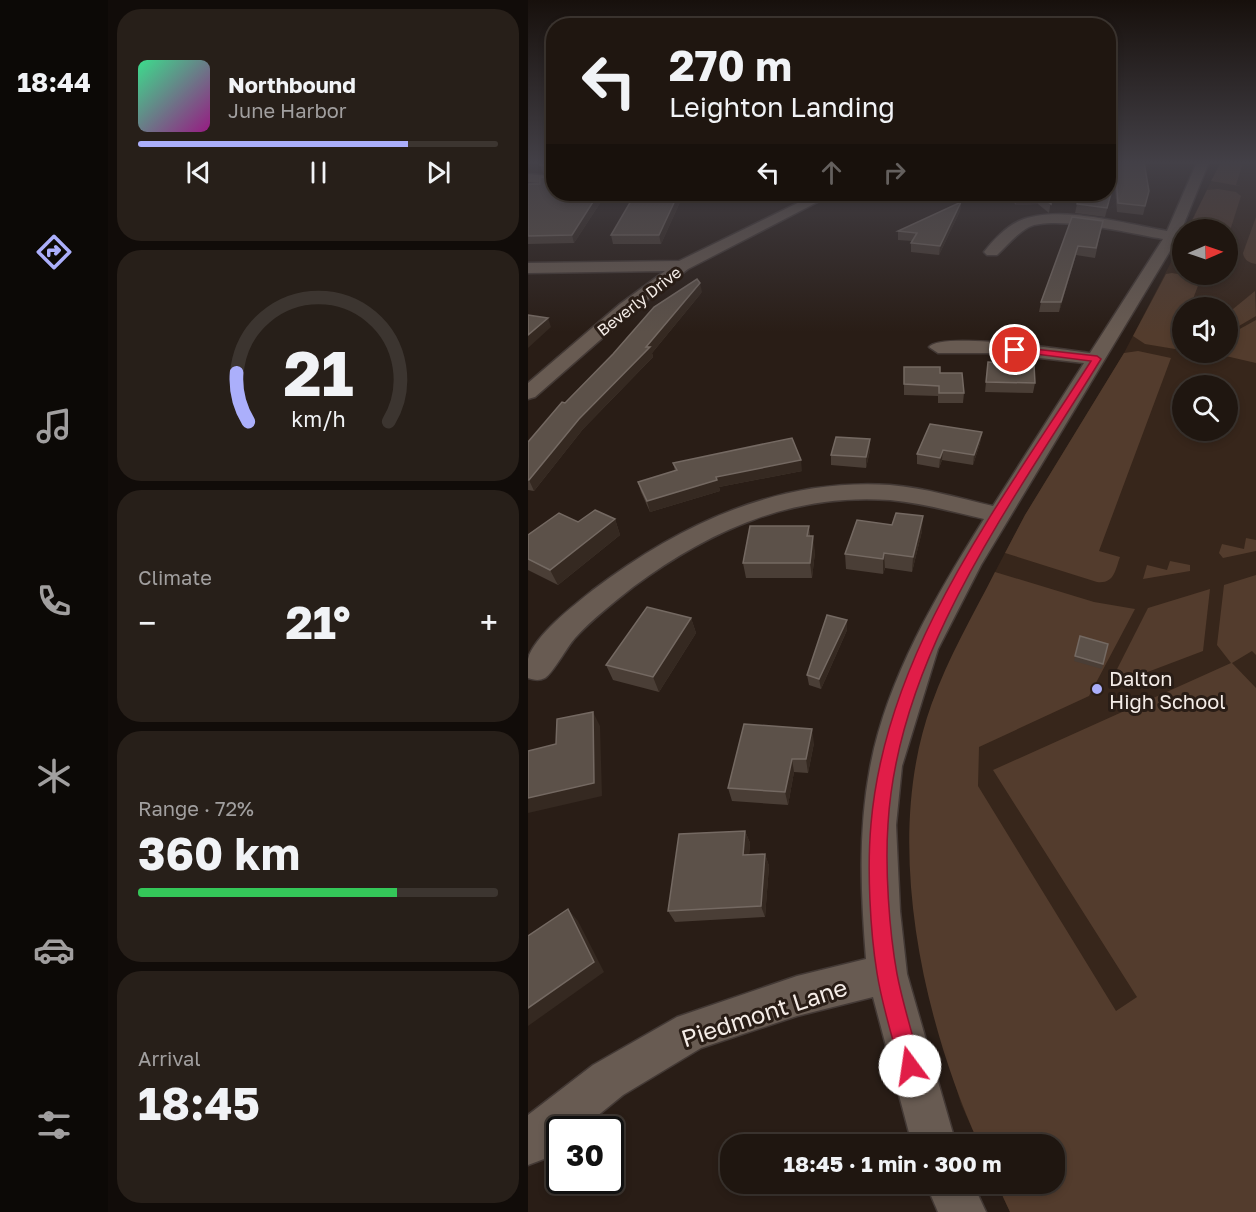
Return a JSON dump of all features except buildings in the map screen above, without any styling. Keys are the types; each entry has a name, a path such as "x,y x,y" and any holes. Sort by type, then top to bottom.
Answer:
{"street":[{"name":"Beverly Drive","path":"528,393 626,308 682,266 776,219"},
{"path":"931,1134 887,974 881,911 879,825 886,766 903,707 924,649 969,564 1172,236 1050,220 1024,224 992,252"},
{"path":"528,268 682,266"},
{"path":"938,347 995,347 1097,359"},
{"path":"537,669 549,646 567,625 651,559 688,537 729,518 772,503 815,494 891,493 999,515"},
{"name":"Piedmont Lane","path":"528,1143 608,1080 691,1031 797,996 887,974"},
{"path":"954,1194 963,1212"}],"shaded area":[{"name":"Dalton High School","path":"1192,219 1256,219 1256,1212 1010,1212 1002,1194 1065,1194 1065,1134 974,1134 961,1104 927,989 912,890 913,792 920,749 931,705 1025,515 1124,353 1172,260 1172,285 1238,285 1238,219"},
{"path":"1256,219 1256,264 1247,261 1243,253"},
{"path":"1172,273 1172,285 1198,285 1194,297 1172,297 1172,348 1145,344 1133,336 1166,274"},
{"path":"1255,291 1256,316 1238,327 1238,305"},
{"path":"1256,320 1256,363 1238,359 1238,330"},
{"path":"1138,351 1171,358 1099,551 1120,557 1113,576 1107,581 1097,582 1005,553 1025,515 1124,353"},
{"path":"1246,538 1256,540 1256,551 1223,558 1219,553 1222,544 1244,549"},
{"path":"1170,561 1190,565 1190,571 1143,579 1147,565 1167,570"},
{"name":"Dalton High School","path":"995,572 1094,602 1135,609 1089,696 979,747 978,786 1116,1011 1137,997 993,770 1231,663 1217,645 1224,585 1256,575 1256,655 1252,651 1232,663 1256,688 1256,1212 1010,1212 1002,1194 1065,1194 1065,1134 975,1134 941,1041 926,985 915,927 910,869 910,811 917,756 932,703 953,653"},
{"path":"1210,589 1203,651 1108,687 1148,608"}],"place":[{"name":"Dalton High School","path":"1097,689"}],"route":[{"path":"910,1066 887,974 881,911 879,825 886,766 903,707 924,649 969,564 1097,359 1015,350"}]}
